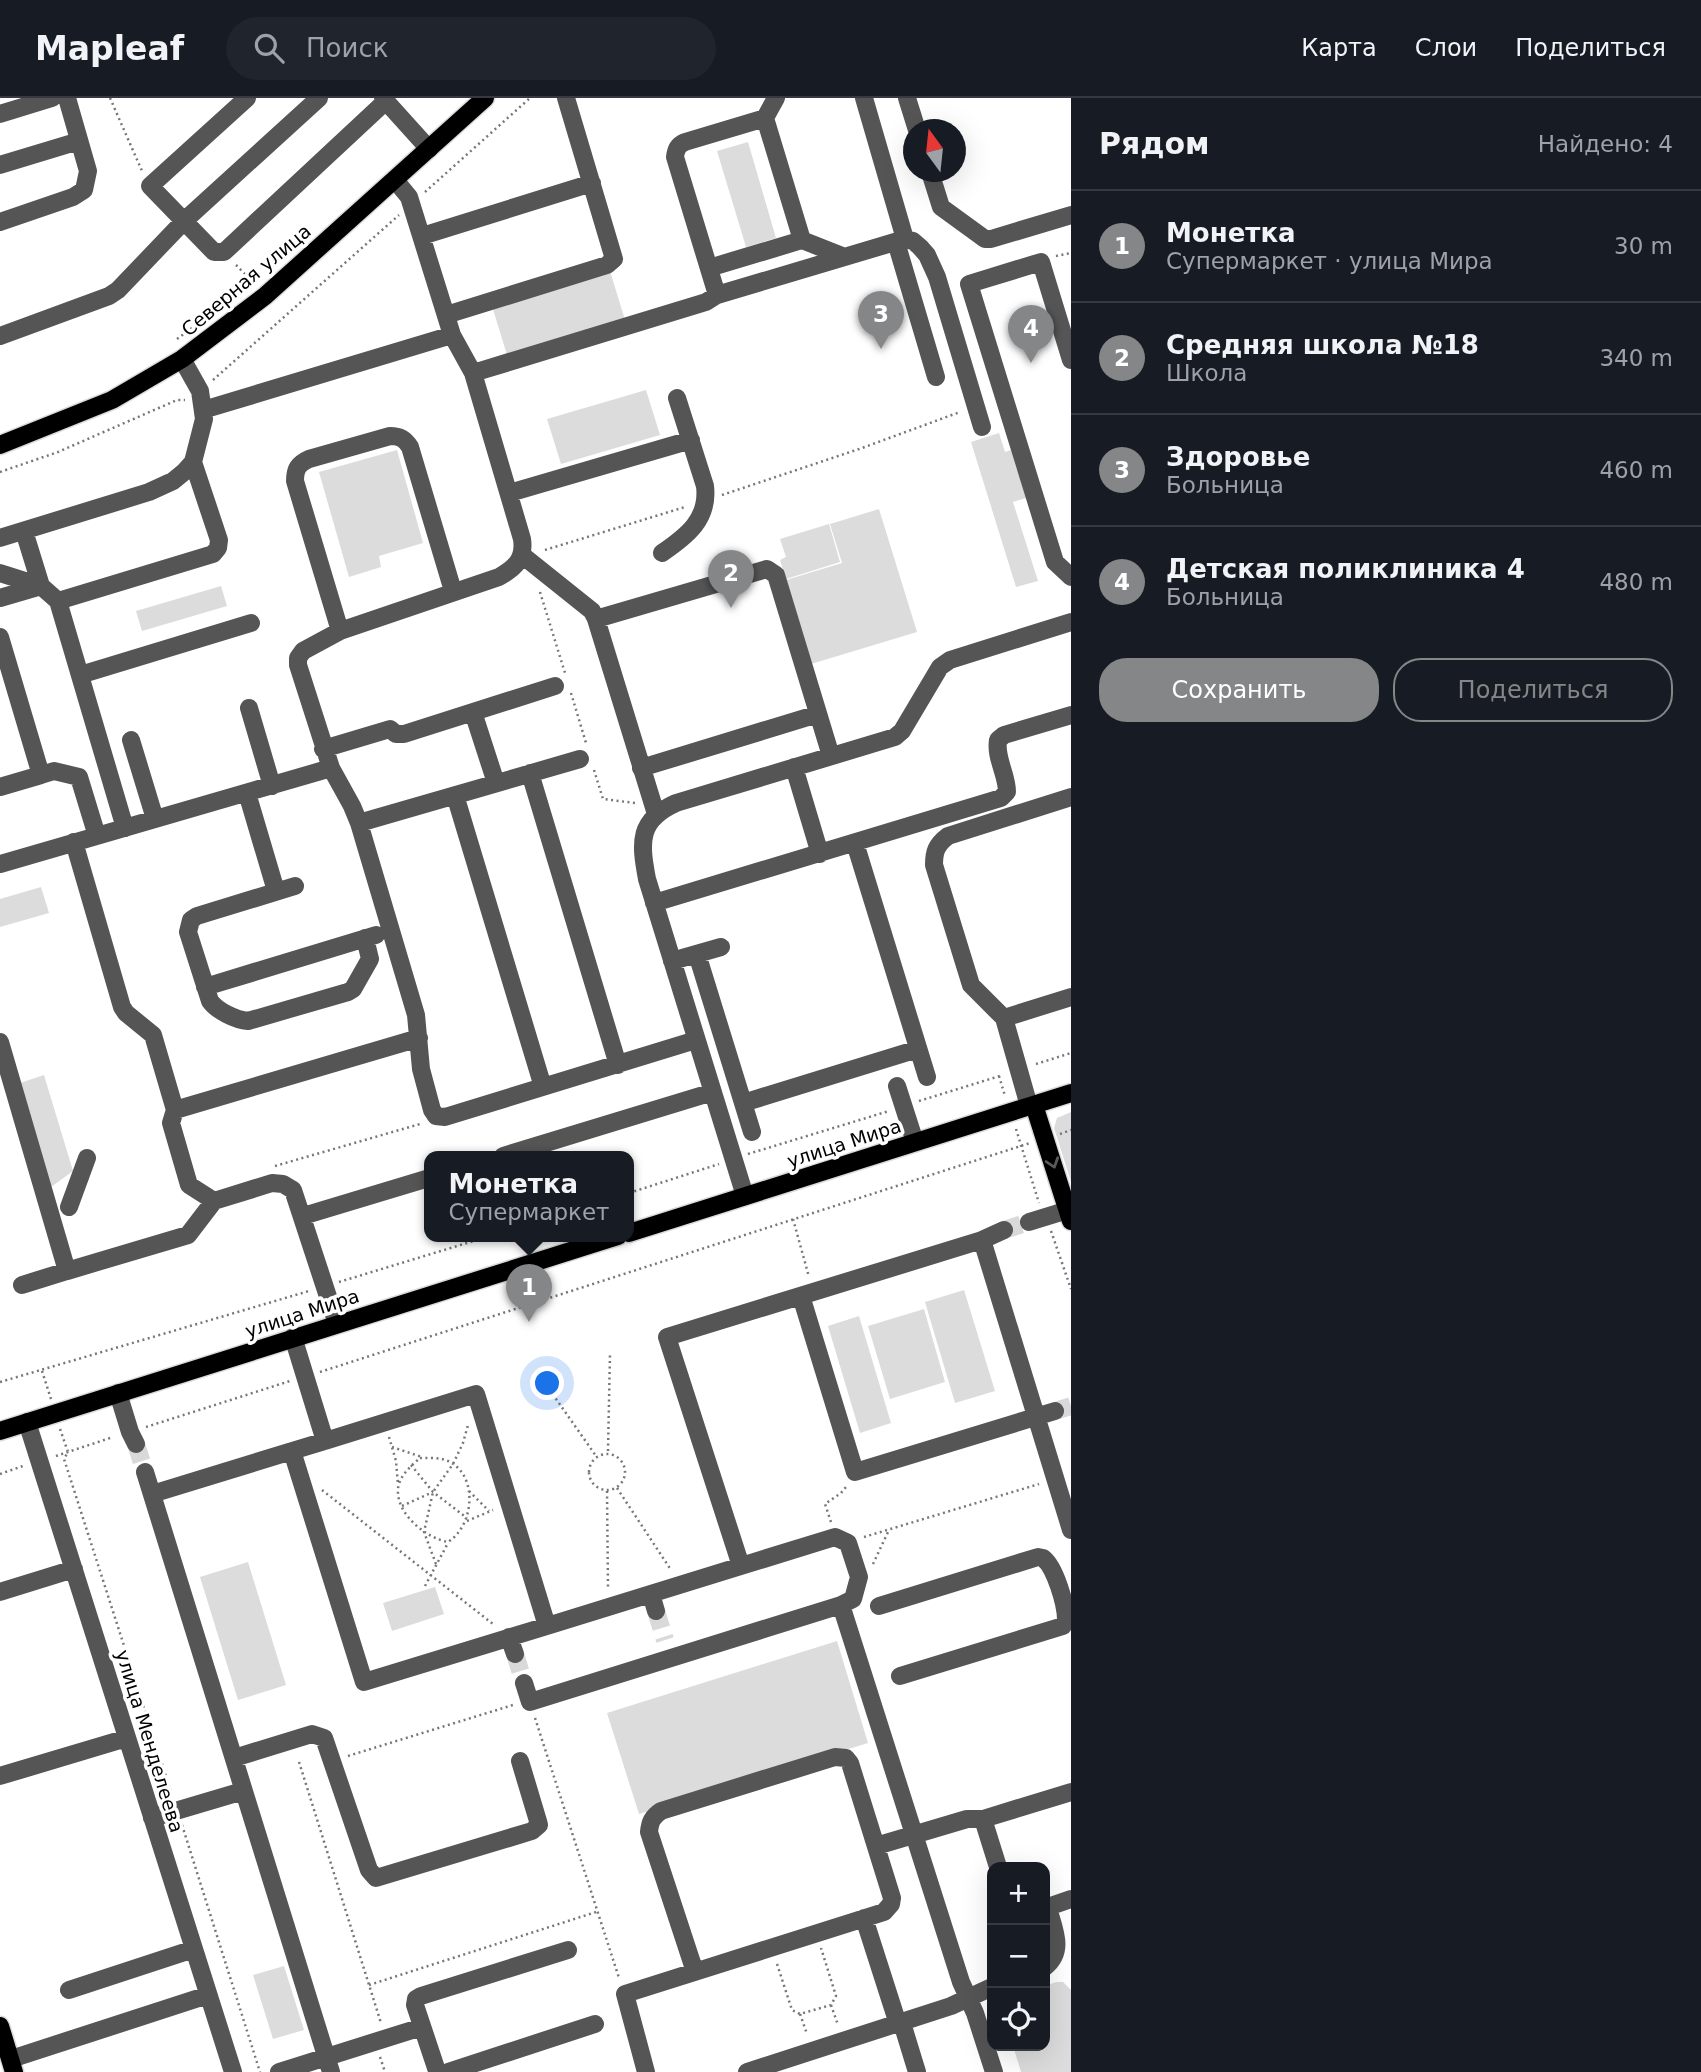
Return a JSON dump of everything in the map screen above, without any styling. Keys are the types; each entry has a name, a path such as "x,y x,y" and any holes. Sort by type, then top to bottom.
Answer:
{"main road":[{"name":"Северная улица","path":"0,445 112,400 182,359 261,300 485,98"},
{"name":"улица Мира","path":"634,1231 1071,1093"},
{"path":"1032,1105 1069,1215"},
{"name":"улица Мира","path":"0,1431 599,1242"},
{"path":"0,2026 13,2066"}],"street":[{"path":"0,114 52,98"},
{"path":"0,222 73,197 84,190 88,171 67,98"},
{"path":"247,98 150,186 214,252 223,252 384,100 429,149"},
{"path":"0,336 109,296 118,290 184,221 319,98"},
{"path":"446,315 612,263 614,254 566,98"},
{"path":"717,295 675,157 676,151 678,145 685,142 765,118 776,98"},
{"path":"864,98 936,377"},
{"path":"907,98 914,119"},
{"path":"765,118 802,240"},
{"path":"0,165 79,141"},
{"path":"395,180 409,197 452,335 473,373 522,539 523,555 519,562 499,577 340,631 303,651 298,658 298,665 323,749 359,823 416,1015 423,1079 432,1110 436,1115 445,1116 696,1040"},
{"path":"933,182 941,207 985,239 1071,215"},
{"path":"422,236 592,183"},
{"path":"709,268 802,240 845,257"},
{"path":"473,373 706,302 717,295 901,240 914,241 927,255 937,276 982,427"},
{"path":"1071,360 1041,262 969,284 1055,562 1071,577"},
{"path":"203,410 452,335"},
{"path":"0,538 149,492 173,481 193,462 203,429 203,410 197,383 182,359"},
{"path":"662,553 688,535 696,526 704,508 705,486 677,398"},
{"path":"340,631 295,481 295,472 300,464 309,459 390,436 406,440 453,591"},
{"path":"509,493 691,440"},
{"path":"58,601 213,554 218,548 219,540 193,462"},
{"path":"24,531 41,586"},
{"path":"523,555 592,611 656,814"},
{"path":"596,619 771,569 776,575 831,756"},
{"path":"0,573 41,586 58,601 125,828"},
{"path":"0,598 41,586"},
{"path":"745,1196 654,903 642,851 644,831 650,820 660,810 676,803 895,737 902,731 940,667 950,660 1071,622"},
{"path":"80,675 251,623"},
{"path":"0,637 41,775"},
{"path":"323,749 390,729 396,734 404,734 555,686"},
{"path":"249,708 272,786"},
{"path":"473,712 496,783"},
{"path":"641,768 818,714"},
{"path":"654,903 1000,798 1007,792 1007,784 996,749 998,740 1004,735 1071,715"},
{"path":"131,740 155,819"},
{"path":"359,823 580,759"},
{"path":"794,767 820,853"},
{"path":"0,864 331,768"},
{"path":"0,787 54,771 79,777 107,769"},
{"path":"530,774 618,1065"},
{"path":"79,777 97,836"},
{"path":"247,793 276,891"},
{"path":"455,795 544,1087"},
{"path":"1032,1105 1018,1070 1004,1018 971,985 934,865 934,853 939,842 948,836 1071,797"},
{"path":"74,842 122,1007 153,1035 175,1110 171,1123 190,1185 215,1201"},
{"path":"855,843 927,1077"},
{"path":"295,886 191,920 188,932 205,987 214,1006 248,1021 348,992 353,989 370,959 365,938"},
{"path":"205,987 391,931"},
{"path":"672,961 721,947"},
{"path":"698,954 752,1132"},
{"path":"1004,1018 1071,997"},
{"path":"175,1110 419,1038"},
{"path":"0,1042 67,1271"},
{"path":"743,1103 918,1049"},
{"path":"897,1086 915,1142"},
{"path":"519,1151 713,1092"},
{"path":"69,1206 87,1158"},
{"path":"303,1216 424,1180"},
{"path":"22,1285 188,1235 215,1201 272,1183 283,1184 292,1190 303,1216 337,1324"},
{"path":"50,1212 90,1200"},
{"path":"1037,1219 1069,1215"},
{"path":"741,1566 667,1337 806,1290 982,1240 1004,1230"},
{"path":"982,1240 1071,1530"},
{"path":"806,1290 855,1472 1055,1411"},
{"path":"293,1338 325,1441"},
{"path":"118,1394 133,1438"},
{"path":"152,1494 476,1394 547,1626"},
{"name":"улица Менделеева","path":"27,1422 233,2072"},
{"path":"292,1451 364,1682 512,1646 547,1626 654,1602 741,1566 841,1540 859,1582 853,1599 841,1605 668,1648 530,1702 524,1683"},
{"path":"145,1472 328,2065"},
{"path":"879,1606 1038,1557 1051,1566 1067,1598 1066,1620 1063,1626 900,1676"},
{"path":"0,1592 74,1569"},
{"path":"841,1605 914,1835 994,2072"},
{"path":"234,1758 312,1734 324,1738 369,1870 376,1878 532,1831 539,1825 520,1761"},
{"path":"0,1776 127,1738"},
{"path":"646,2072 625,1994 772,1948 884,1912 891,1904 892,1898 850,1763 841,1757 835,1757 661,1811 654,1816 649,1832 695,1972"},
{"path":"152,1818 243,1791"},
{"path":"876,1846 967,1819 983,1819 1071,1792"},
{"path":"983,1819 996,1862"},
{"path":"1050,1907 1071,1899"},
{"path":"864,1918 917,2072"},
{"path":"1050,1922 1058,1950 1050,1963"},
{"path":"69,1990 194,1949"},
{"path":"439,2072 415,2005 416,1999 568,1950"},
{"path":"747,2072 900,2023 990,1988"},
{"path":"13,2066 208,1995"},
{"path":"448,2072 595,2024"},
{"path":"279,2072 328,2065 422,2027"}],"path":[{"path":"110,98 150,186"},
{"path":"225,304 251,281"},
{"path":"177,339 215,311"},
{"path":"634,1191 1071,1053"},
{"path":"999,1076 1021,1145 1037,1219 1071,1289"},
{"path":"273,1167 445,1116"},
{"path":"0,1474 133,1438 306,1376 1071,1130"},
{"path":"793,1219 806,1290"},
{"path":"0,1382 470,1242"},
{"path":"608,1453 610,1353"},
{"path":"540,1376 596,1456"},
{"path":"424,1532 433,1492 453,1464 463,1443 476,1394"},
{"path":"385,1423 392,1447 401,1506 424,1532 436,1564"},
{"path":"392,1447 430,1458"},
{"path":"608,1453 619,1457 626,1467 625,1479 617,1488 607,1491 596,1487 589,1478 589,1466 596,1456 608,1453"},
{"path":"398,1488 411,1465 420,1458 439,1458 453,1464 465,1476 469,1491 467,1518 455,1538 448,1542 425,1586"},
{"path":"64,1459 260,2072"},
{"path":"411,1465 433,1492 467,1518"},
{"path":"855,1472 841,1493 825,1504 841,1540 888,1530 1055,1479"},
{"path":"617,1488 674,1575"},
{"path":"320,1489 431,1574 512,1646"},
{"path":"469,1491 489,1511"},
{"path":"607,1491 608,1595"},
{"path":"401,1506 433,1492"},
{"path":"464,1523 475,1516 510,1505"},
{"path":"872,1566 888,1530"},
{"path":"424,1532 448,1542"},
{"path":"341,1758 530,1702 596,1912 625,1994"},
{"path":"299,1762 369,1985 596,1912"},
{"path":"772,1948 792,2010 800,2014 831,2005 836,1996 816,1934"},
{"path":"831,2005 843,2041"},
{"path":"800,2014 812,2051"}],"shaded area":[{"path":"748,142 776,238 746,247 717,151"},
{"path":"610,271 625,320 507,355 492,306"},
{"path":"646,390 660,435 561,464 547,419"},
{"path":"999,433 1005,452 1011,450 1026,498 1013,502 1038,581 1016,587 971,442"},
{"path":"397,450 423,543 379,556 381,567 349,577 319,472"},
{"path":"879,509 917,632 811,664 786,580 842,563 830,524"},
{"path":"829,524 840,562 786,579 780,560 786,557 780,539"},
{"path":"221,586 227,606 142,631 136,611"},
{"path":"41,887 49,913 0,927 0,899"},
{"path":"44,1075 73,1171 51,1187 20,1083"},
{"path":"1071,1112 1071,1182 1054,1128 1057,1118"},
{"path":"964,1290 995,1391 955,1403 925,1302"},
{"path":"924,1309 945,1382 890,1399 868,1326"},
{"path":"859,1316 891,1423 860,1433 828,1326"},
{"path":"248,1562 286,1685 238,1700 200,1577"},
{"path":"435,1587 444,1614 392,1631 383,1603"},
{"path":"837,1641 868,1743 639,1814 607,1713"},
{"path":"284,1966 304,2030 273,2039 253,1975"},
{"path":"1063,1982 1071,1990 1071,2072 1021,2072 1015,2051 1050,2051 1050,1984"}],"tunnel":[{"path":"1004,1230 1029,1222"},
{"path":"1055,1411 1071,1406"},
{"path":"136,1444 145,1472"},
{"path":"656,1611 665,1640"},
{"path":"515,1654 524,1683"}],"place":[{"name":"Здоровье","path":"881,349"},
{"name":"Детская поликлиника 4","path":"1031,363"},
{"name":"Средняя школа №18","path":"731,608"},
{"name":"Монетка","path":"529,1322"}]}
